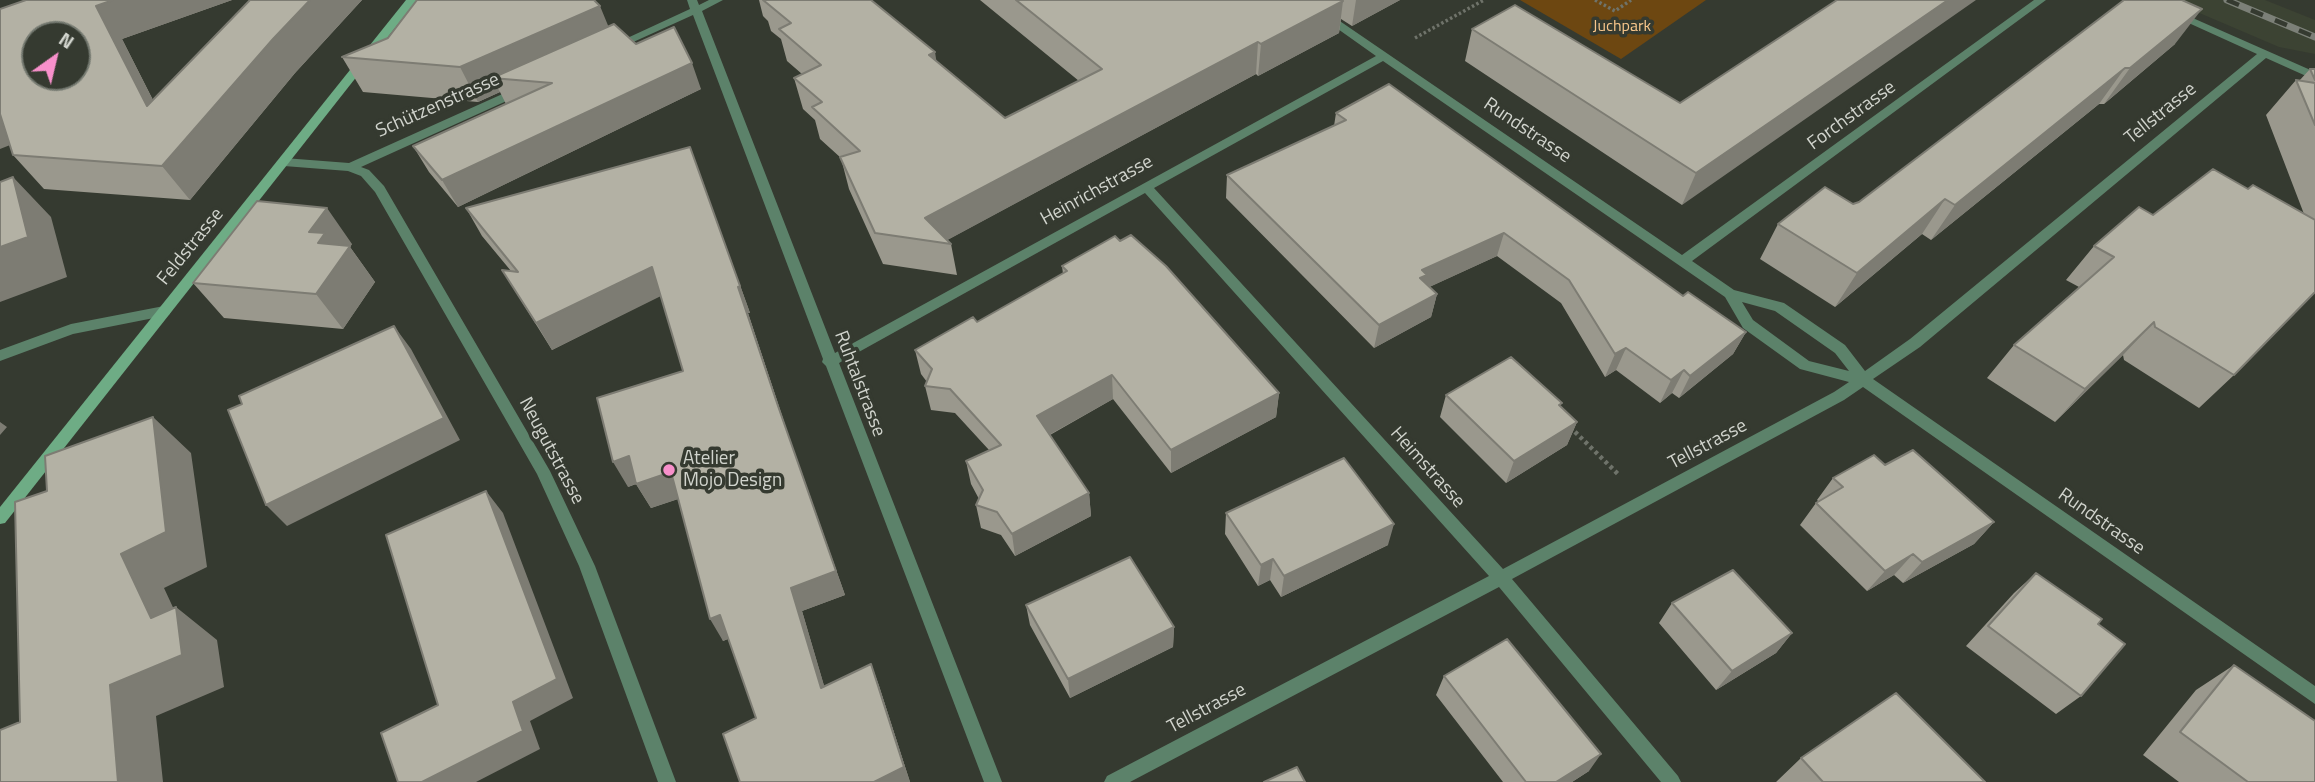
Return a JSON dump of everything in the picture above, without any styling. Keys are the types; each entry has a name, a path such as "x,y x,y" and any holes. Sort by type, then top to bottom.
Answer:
{"street":[{"name":"Feldstrasse","path":"0,518 412,0"},
{"path":"608,50 694,5 718,0"},
{"name":"Rundstrasse","path":"1302,0 1730,294 1779,307 1840,349 1864,380 2315,696"},
{"name":"Forchstrasse","path":"1682,261 2041,0"},
{"path":"2143,0 2315,76"},
{"name":"Ruhtalstrasse","path":"694,5 992,782"},
{"name":"Tellstrasse","path":"1113,782 1809,414 1864,380 1915,343 2264,54"},
{"name":"Heinrichstrasse","path":"830,362 1384,56"},
{"name":"Schützenstrasse","path":"284,162 350,167 533,84"},
{"name":"Neugutstrasse","path":"350,167 365,173 380,189 543,471 587,566 667,782"},
{"name":"Heimstrasse","path":"1145,186 1501,578 1672,782"},
{"name":"Rundstrasse","path":"1730,294 1748,324 1805,365 1864,380"},
{"path":"0,356 71,329 164,311"}],"path":[{"path":"1384,56 1484,0"},
{"path":"1595,0 1615,11 1632,0"},
{"path":"1564,421 1646,501"}],"shaded area":[{"path":"2169,0 2265,0 2315,20 2315,54 2279,47"}],"green space":[{"name":"Juchpark","path":"1520,0 1706,0 1621,59"}],"building":[{"path":"26,0 113,0 96,6 147,106 250,0 310,0 162,166 13,155 0,114 0,9"},
{"path":"417,0 594,0 600,6 460,67 342,57 388,38"},
{"path":"763,0 871,0 935,52 929,55 1005,118 1102,69 1016,0 1343,1 1261,44 1258,42 925,218 951,244 875,233 840,157 860,151 812,107 822,102 794,78 821,65 779,29 791,23"},
{"path":"1837,0 1948,0 1696,173 1472,29 1515,5 1680,103"},
{"path":"2124,0 2182,0 2202,9 1955,205 1945,199 1857,273 1778,224 1825,187 1853,204 1859,202"},
{"path":"614,24 636,44 674,27 692,63 442,180 413,146 552,83 492,78"},
{"path":"2296,80 2315,83 2315,125"},
{"path":"1389,84 1683,296 1688,292 1746,332 1690,376 1684,370 1671,380 1626,348 1615,354 1569,280 1504,233 1422,270 1427,275 1420,278 1437,294 1379,325 1227,175 1346,120 1336,113"},
{"path":"690,147 836,571 791,588 821,688 871,664 904,767 874,782 740,782 723,734 756,718 720,615 710,619 671,472 636,484 629,456 613,462 597,398 683,371 652,267 536,323 502,270 518,272 466,208"},
{"path":"2213,169 2248,189 2253,185 2315,220 2315,292 2234,375 2155,327 2154,322 2085,389 2014,345 2114,257 2094,246 2139,207 2153,215"},
{"path":"13,177 28,237 0,247 0,182"},
{"path":"257,201 327,208 309,232 325,233 318,243 350,246 316,294 193,283"},
{"path":"1131,235 1166,266 1279,393 1171,450 1112,375 1037,416 1089,493 1012,534 997,512 976,505 983,490 966,461 1001,445 950,389 925,386 932,369 915,350 973,317 977,322 1067,271 1062,266 1115,236 1120,241"},
{"path":"394,326 444,418 266,505 228,410 242,404 239,396"},
{"path":"1511,357 1562,403 1559,405 1577,422 1514,461 1446,395"},
{"path":"153,417 166,532 121,554 151,618 176,607 182,655 110,685 118,782 0,782 0,730 20,722 15,502 47,491 45,456"},
{"path":"1913,450 1994,522 1922,562 1913,554 1885,571 1816,503 1843,487 1833,478 1874,455 1885,465"},
{"path":"1344,458 1394,524 1284,576 1273,559 1261,565 1226,513"},
{"path":"486,491 557,679 513,702 523,731 422,782 398,782 381,733 438,705 386,535"},
{"path":"1130,557 1174,627 1068,679 1026,605"},
{"path":"1733,570 1792,633 1732,671 1672,603"},
{"path":"2036,573 2102,619 2098,624 2125,644 2081,696 1988,626"},
{"path":"1507,639 1601,754 1556,782 1526,782 1444,676"},
{"path":"2234,665 2315,721 2315,782 2248,782 2180,732"},
{"path":"1896,693 1985,782 1823,782 1801,758"},
{"path":"1297,767 1305,782 1264,782"}],"railway":[{"path":"2227,0 2315,37"}],"place":[{"name":"Atelier Mojo Design","path":"669,470"}]}
